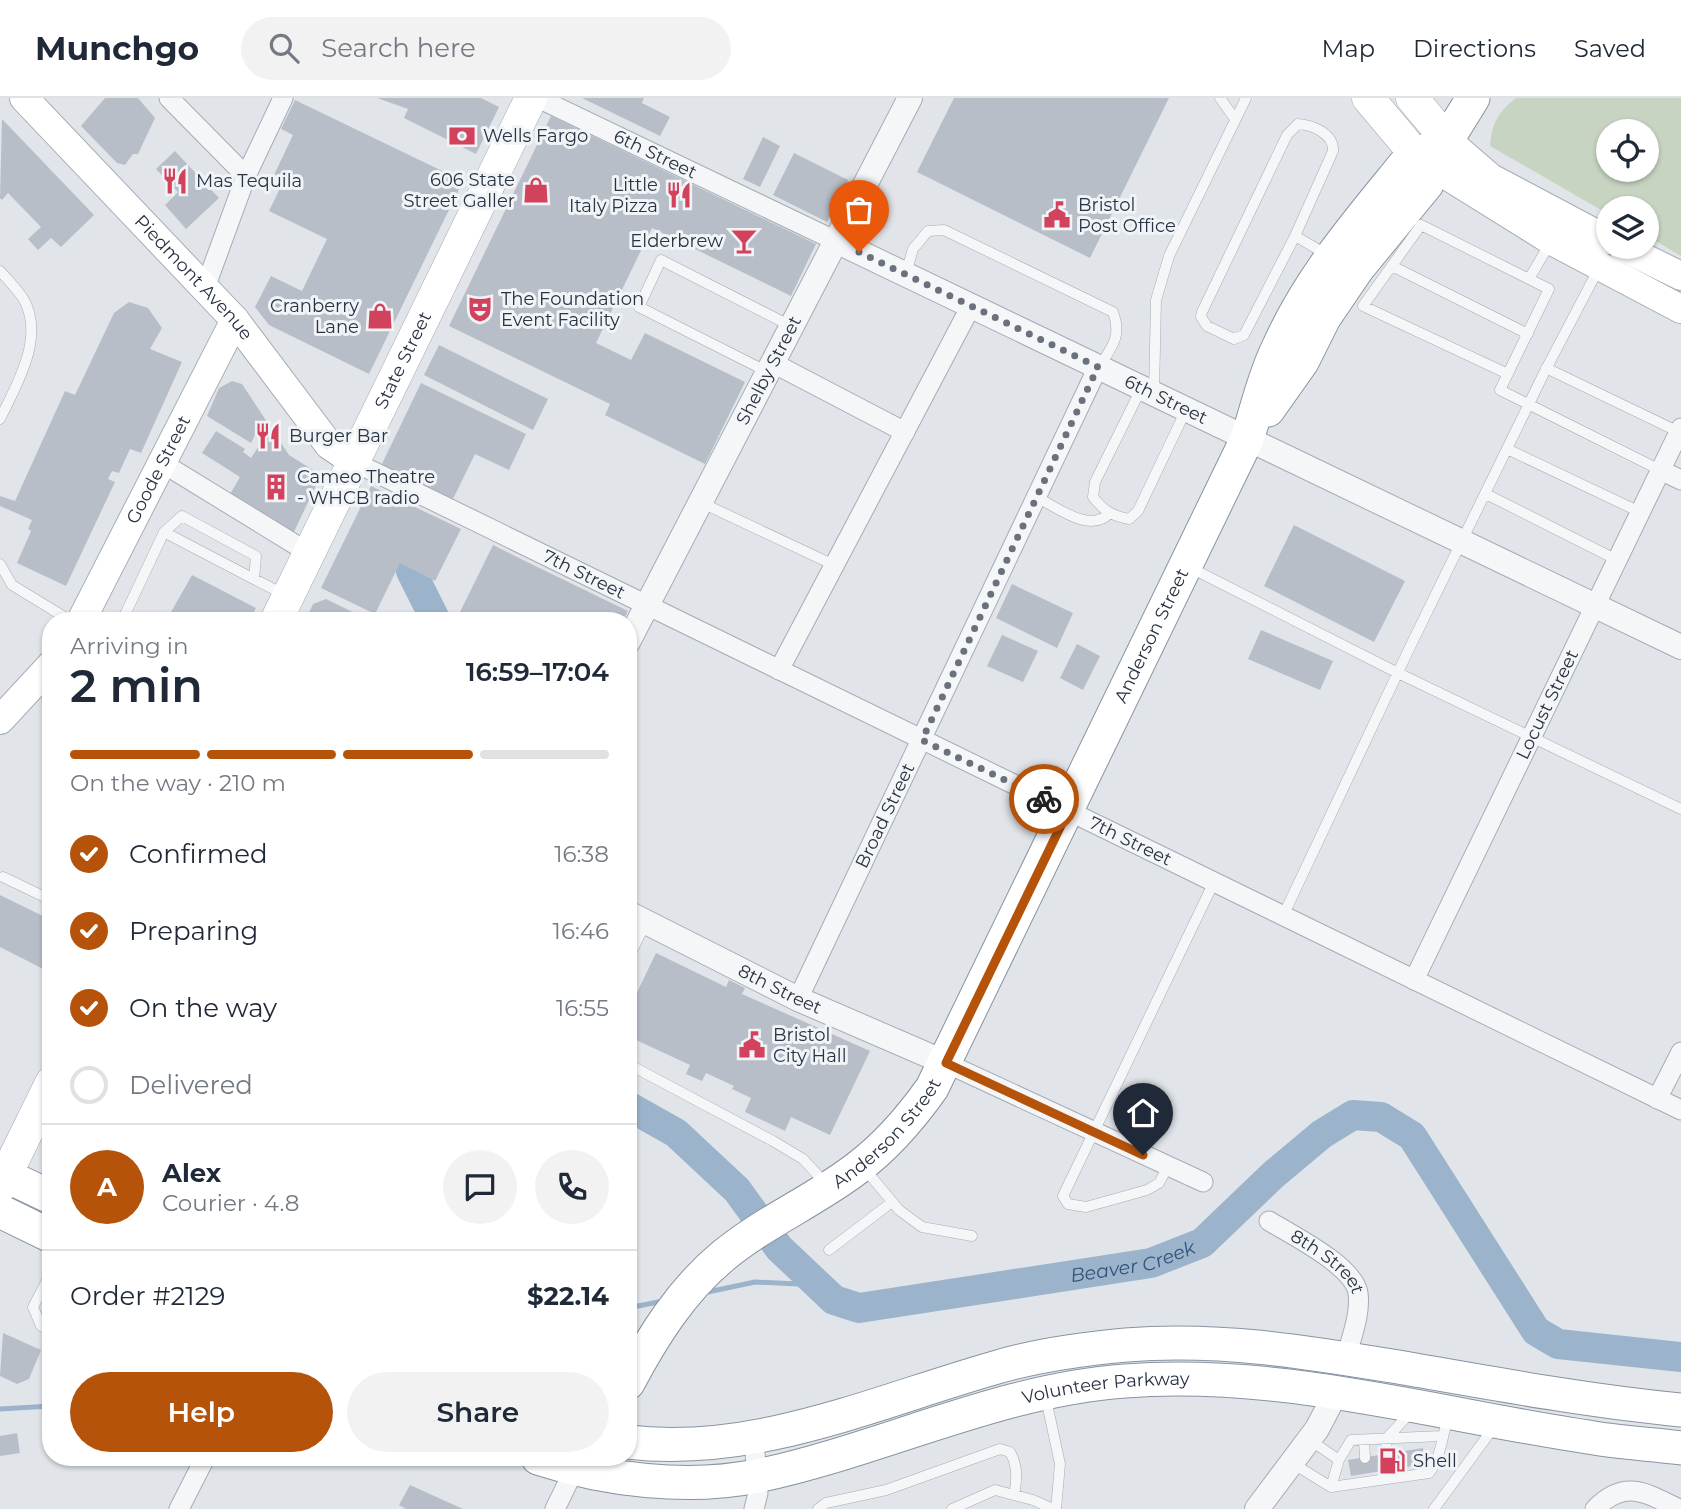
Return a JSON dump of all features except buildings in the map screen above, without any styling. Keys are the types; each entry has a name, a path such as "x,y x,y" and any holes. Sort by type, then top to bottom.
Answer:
{"highway":[{"name":"Anderson Street","path":"637,1369 666,1319 698,1280 724,1255 862,1165 904,1126 946,1063 1247,439 1276,350 1311,284 1330,256 1433,154 1473,98"},
{"name":"Anderson Street","path":"1247,439 1302,362 1324,318 1358,268 1427,184 1433,154"},
{"path":"2,1178 42,1194"},
{"path":"0,1211 42,1232"},
{"path":"637,1442 680,1444 754,1439 996,1367 1050,1354 1185,1342 1252,1346 1346,1358 1556,1394 1681,1410"},
{"path":"1336,1393 1346,1358"},
{"name":"Volunteer Parkway","path":"593,1466 670,1482 757,1476 1045,1393 1123,1381 1169,1379 1250,1382 1336,1393 1413,1422 1446,1424 1498,1421 1594,1438 1681,1448"}],"main road":[{"name":"Piedmont Avenue","path":"23,98 235,320 329,445 354,462"},
{"name":"State Street","path":"282,609 531,98"},
{"path":"1368,98 1433,154 1552,241 1681,309"},
{"path":"1412,98 1433,154 1491,178 1596,234"},
{"path":"1646,259 1681,276"},
{"name":"Goode Street","path":"86,612 164,464 235,320"},
{"path":"0,720 42,674"},
{"path":"2,1178 42,1100"}],"street":[{"path":"169,98 246,176"},
{"path":"205,288 246,176 283,98"},
{"name":"6th Street","path":"538,98 1681,647"},
{"name":"Shelby Street","path":"637,625 910,98"},
{"path":"779,670 971,306"},
{"path":"770,367 905,432"},
{"name":"Broad Street","path":"798,999 1098,367"},
{"name":"Locust Street","path":"1414,980 1680,430"},
{"name":"7th Street","path":"354,462 1681,1110"},
{"path":"164,464 309,553"},
{"path":"1660,470 1681,480"},
{"name":"8th Street","path":"637,917 798,999 946,1063 1203,1182"},
{"path":"1657,1099 1681,1052"},
{"name":"8th Street","path":"1269,1221 1342,1269 1354,1282 1358,1304 1346,1358"},
{"path":"1257,1509 1310,1439 1336,1393"},
{"path":"754,1439 757,1476 754,1509"},
{"path":"179,1509 201,1466"},
{"path":"555,1509 577,1466"},
{"path":"1595,1509 1618,1492 1632,1490 1679,1509"}],"lane":[{"path":"1220,98 1236,119"},
{"path":"1186,410 1138,512 1129,519 1102,509 1093,497 1095,482 1148,391 1156,300 1166,267 1246,98"},
{"path":"1303,124 1327,135 1333,145 1294,236 1244,334 1234,339 1203,322 1202,312 1287,135 1292,128 1303,124"},
{"path":"1508,374 1363,306 1421,225 1549,289 1528,334 1508,374 1500,390 1660,470"},
{"path":"906,275 913,249 928,231 944,230 1072,291 1113,312 1119,328 1115,343 1098,367"},
{"path":"1294,236 1330,256"},
{"path":"1529,279 1552,241"},
{"path":"770,367 639,307 661,260 791,327"},
{"path":"1392,266 1528,334"},
{"path":"1283,916 1546,368 1600,268"},
{"path":"0,271 25,302 29,342 24,371 0,419"},
{"path":"1546,368 1680,430"},
{"path":"1507,449 1640,512"},
{"path":"1486,494 1617,560"},
{"path":"1036,497 1087,523 1104,520 1111,513"},
{"path":"700,502 834,565"},
{"path":"126,612 164,532 182,516 256,556 254,579"},
{"path":"164,532 254,579 282,609"},
{"path":"0,564 12,585 56,612"},
{"path":"1185,566 1398,673 1681,809"},
{"path":"3,877 42,896"},
{"path":"1168,1166 1159,1183 1147,1190 1086,1207 1068,1203 1063,1196 1214,882"},
{"path":"637,1070 774,1141 803,1159 829,1188"},
{"path":"862,1165 892,1202 922,1227 972,1236"},
{"path":"830,1250 892,1202"},
{"path":"42,1290 33,1307 42,1322"},
{"path":"952,1509 995,1490 1054,1509 1060,1464 1045,1393"},
{"path":"1434,1509 1498,1421"},
{"path":"1386,1439 1413,1422"},
{"path":"1331,1487 1339,1460 1351,1440 1386,1439 1413,1422"},
{"path":"1410,1450 1413,1422"},
{"path":"1292,1463 1331,1487 1411,1471 1429,1473 1438,1461 1446,1424"},
{"path":"1310,1439 1339,1460"},
{"path":"1386,1439 1387,1454"},
{"path":"1364,1440 1365,1458"},
{"path":"818,1509 826,1503 886,1490 1000,1449 1010,1452 1015,1461 1017,1478 1014,1495"}],"green space":[{"path":"1516,98 1681,98 1681,256 1659,243 1659,196 1596,196 1596,207 1490,146 1492,131 1500,113"}],"waterway":[{"name":"Beaver Creek","path":"411,571 432,612"},
{"name":"Beaver Creek","path":"637,1111 676,1133 737,1190 779,1248 834,1300 859,1308 1151,1263 1202,1243 1273,1175 1322,1134 1353,1115 1381,1117 1412,1136 1536,1331 1558,1344 1681,1357"},
{"path":"703,1293 755,1282 819,1285"},
{"path":"637,1306 663,1301"},
{"path":"0,1409 42,1407"}],"way so far":[{"path":"859,252 1098,367 922,740 1044,799"}],"place":[{"name":"Wells Fargo","path":"462,136"},
{"name":"Mas Tequila","path":"175,181"},
{"name":"606 State Street Galler","path":"536,190"},
{"name":"Little Italy Pizza","path":"679,195"},
{"name":"Bristol Post Office","path":"1057,215"},
{"name":"Elderbrew","path":"744,241"},
{"name":"The Foundation Event Facility","path":"480,309"},
{"name":"Cranberry Lane","path":"380,316"},
{"name":"Burger Bar","path":"268,436"},
{"name":"Cameo Theatre - WHCB radio","path":"276,487"},
{"name":"Bristol City Hall","path":"752,1045"},
{"name":"Shell","path":"1392,1461"}],"route":[{"path":"1044,799 1068,811 946,1063 1143,1155"}]}
